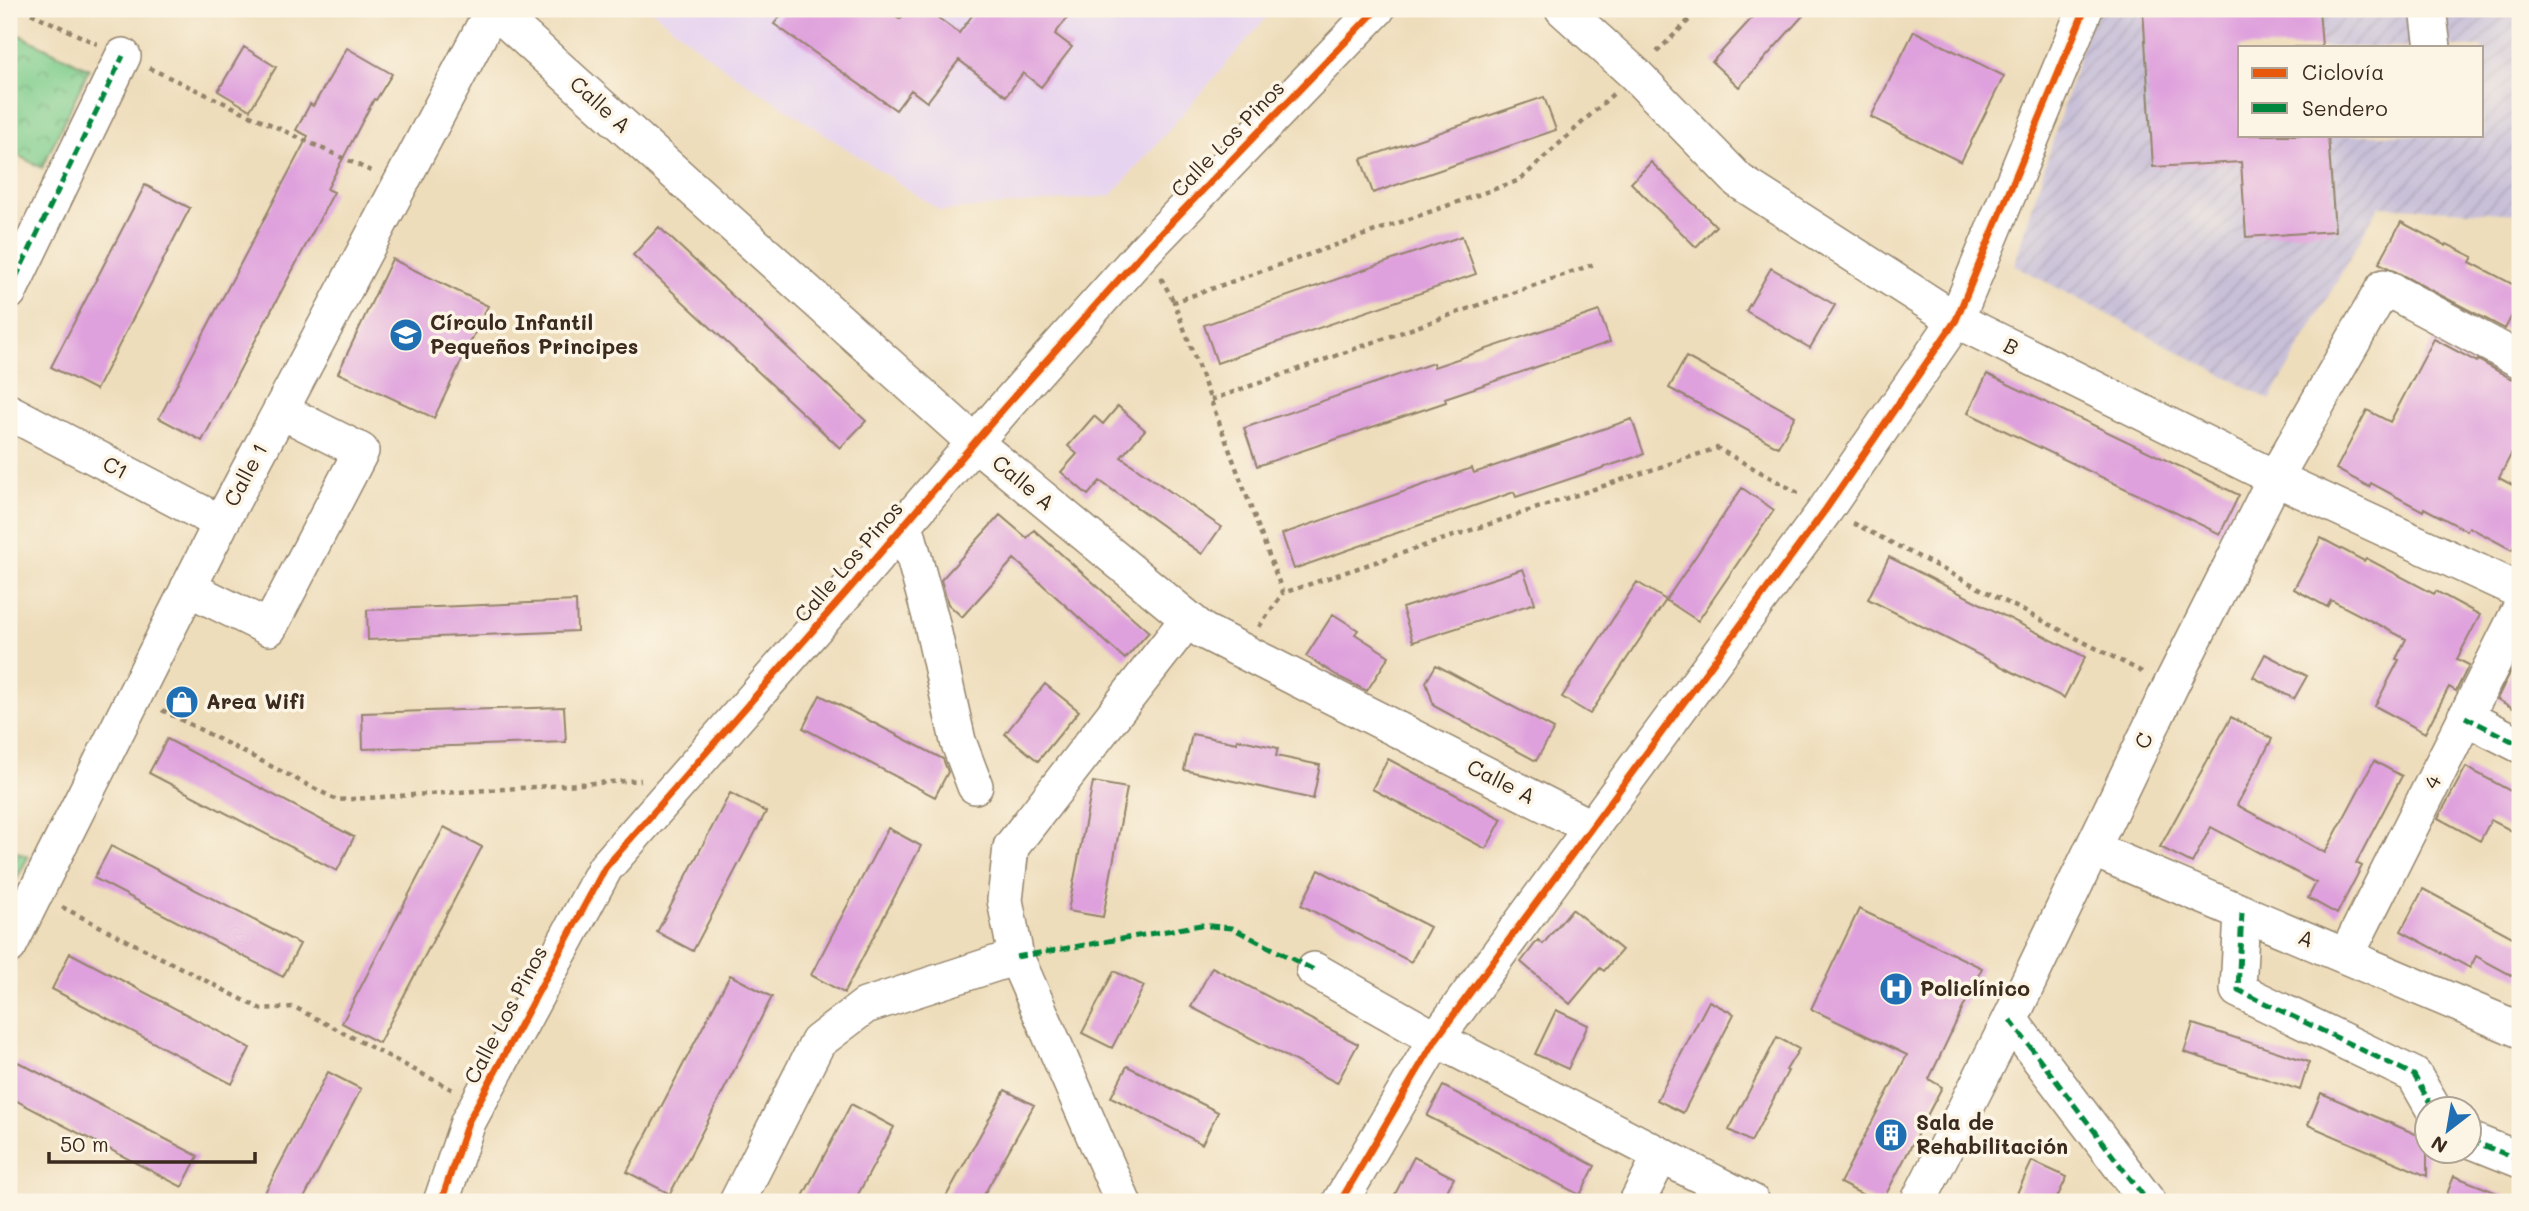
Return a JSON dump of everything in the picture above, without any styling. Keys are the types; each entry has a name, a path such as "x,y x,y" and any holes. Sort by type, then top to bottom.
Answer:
{"street":[{"name":"Calle 1","path":"9,946 221,523 493,9"},
{"name":"Calle A","path":"493,9 974,442 1203,631 1592,828"},
{"name":"Calle Los Pinos","path":"441,1202 468,1122 605,867 974,442 1146,249 1377,9"},
{"name":"B","path":"1563,9 1635,74 1739,181 1956,320 2275,478 2520,590"},
{"path":"1340,1202 1436,1039 1826,509 1956,320 2085,9"},
{"path":"2428,9 2433,46"},
{"path":"9,292 123,56"},
{"name":"C","path":"1917,1202 2010,1020 2170,687 2275,478 2384,287 2520,360"},
{"path":"188,588 269,628 361,451 281,411"},
{"name":"C1","path":"9,412 221,523"},
{"path":"905,524 931,620 958,741 975,786"},
{"name":"4","path":"2346,956 2520,608"},
{"path":"1123,1202 1016,957 1005,900 1011,847 1188,619"},
{"path":"2465,717 2520,745"},
{"name":"A","path":"2092,849 2520,1030"},
{"path":"2242,912 2238,990 2414,1075 2426,1096"},
{"path":"737,1202 818,1041 865,1006 1016,957"},
{"path":"1314,970 1436,1039 1752,1202"},
{"path":"2010,1020 2148,1202"},
{"path":"2484,1146 2520,1160"},
{"path":"1637,1202 1661,1155"}],"path":[{"path":"22,9 400,185"},
{"path":"268,14 273,9"},
{"path":"1283,593 1174,302 1520,180 1635,74 1700,9"},
{"path":"1211,400 1597,263"},
{"path":"1242,651 1283,593 1717,448 1826,509 2170,687"},
{"path":"134,696 337,800 684,777"},
{"path":"35,894 261,1009 294,1007 478,1104"}],"shaded area":[{"path":"650,9 1274,9 1111,196 941,211 723,67"},
{"path":"2094,9 2520,9 2520,214 2379,206 2270,400 2014,265"}],"green space":[{"path":"9,30 89,69 42,168 9,151"},
{"path":"9,848 28,857 9,894"}],"building":[{"path":"786,9 886,9 900,19 908,9 926,9 959,33 977,9 1074,9 1055,34 1072,47 1041,87 1023,73 1006,96 959,60 927,102 911,90 896,110 774,24"},
{"path":"1760,9 1809,9 1739,87 1712,62"},
{"path":"2143,9 2319,9 2322,46 2238,46 2238,136 2328,136 2335,231 2246,237 2241,162 2153,167"},
{"path":"1914,31 2004,76 1961,162 1871,117"},
{"path":"244,47 276,67 250,110 218,91"},
{"path":"347,48 392,74 376,100 374,99 327,189 334,192 202,441 159,418 308,136 296,130"},
{"path":"1544,97 1556,130 1373,193 1361,159"},
{"path":"1651,162 1716,226 1696,247 1631,183"},
{"path":"145,185 190,208 96,390 51,367"},
{"path":"2401,222 2473,257 2470,262 2520,288 2520,300 2505,329 2379,263"},
{"path":"659,227 866,421 840,448 633,255"},
{"path":"1462,236 1476,274 1217,363 1204,325"},
{"path":"392,259 488,306 434,418 338,373"},
{"path":"1771,268 1835,305 1810,348 1746,311"},
{"path":"1599,311 1610,342 1445,398 1446,402 1257,466 1244,428 1433,363 1434,367"},
{"path":"2434,339 2510,378 2520,380 2520,437 2499,478 2520,489 2520,535 2512,550 2469,527 2467,531 2424,508 2423,511 2371,483 2369,487 2336,469 2367,410 2390,422"},
{"path":"1686,357 1795,416 1778,447 1669,388"},
{"path":"1987,374 2239,495 2220,534 1968,413"},
{"path":"1118,406 1145,430 1121,457 1221,527 1202,554 1100,481 1088,495 1061,472 1077,454 1068,446 1094,416 1103,424"},
{"path":"1632,419 1644,454 1516,497 1514,492 1294,569 1282,534 1472,468 1474,473"},
{"path":"1742,488 1774,510 1698,621 1666,600"},
{"path":"1000,515 1027,538 1034,530 1149,632 1125,659 1014,559 962,617 948,604 941,580"},
{"path":"2321,538 2434,594 2436,591 2480,615 2457,659 2469,665 2456,691 2449,687 2425,733 2375,706 2399,660 2396,659 2406,639 2331,600 2327,607 2294,589"},
{"path":"1889,557 2085,657 2064,698 1868,599"},
{"path":"1523,569 1535,603 1413,642 1402,608"},
{"path":"1637,582 1666,600 1590,714 1562,697"},
{"path":"576,601 577,631 368,640 367,610"},
{"path":"1333,614 1358,630 1355,634 1389,656 1367,691 1306,656"},
{"path":"2520,653 2520,712 2497,699"},
{"path":"2265,654 2307,676 2294,699 2253,677"},
{"path":"1436,665 1554,729 1536,761 1434,706 1426,682"},
{"path":"1045,684 1079,711 1038,761 1005,734"},
{"path":"820,695 943,759 948,772 935,797 803,728"},
{"path":"564,707 566,742 363,749 362,713"},
{"path":"2231,717 2272,739 2237,805 2325,853 2374,761 2402,776 2356,863 2362,866 2337,914 2308,898 2316,883 2211,827 2192,863 2160,847"},
{"path":"1192,734 1237,743 1237,739 1278,748 1276,756 1320,765 1313,799 1184,770"},
{"path":"167,739 354,837 337,871 149,773"},
{"path":"1388,759 1502,819 1486,849 1372,789"},
{"path":"2466,767 2520,796 2520,835 2491,820 2480,841 2438,818"},
{"path":"1093,782 1127,788 1103,917 1068,911"},
{"path":"730,793 766,812 693,951 657,932"},
{"path":"444,827 482,847 379,1043 342,1023"},
{"path":"888,828 921,846 844,993 811,975"},
{"path":"111,846 300,944 283,977 94,878"},
{"path":"1319,870 1430,927 1411,962 1301,905"},
{"path":"2423,889 2520,941 2520,980 2476,956 2470,968 2401,931"},
{"path":"1572,909 1622,950 1604,971 1600,968 1570,1004 1521,962 1538,940 1543,944"},
{"name":"Policlínico","path":"1859,909 1982,968 1929,1079 1942,1087 1882,1202 1840,1183 1907,1055 1811,1009"},
{"path":"70,953 250,1048 232,1084 52,989"},
{"path":"1212,967 1358,1044 1337,1083 1191,1007"},
{"path":"1114,971 1144,986 1112,1048 1082,1033"},
{"path":"730,975 772,997 670,1194 627,1172"},
{"path":"1709,1001 1734,1014 1683,1113 1657,1100"},
{"path":"1556,1010 1588,1025 1568,1069 1535,1054"},
{"path":"2193,1024 2309,1062 2300,1090 2184,1052"},
{"path":"1777,1037 1799,1049 1751,1142 1729,1130"},
{"path":"18,1062 198,1156 182,1187 9,1097 9,1079"},
{"path":"1127,1066 1218,1112 1202,1144 1111,1097"},
{"path":"328,1072 361,1089 302,1202 260,1202"},
{"path":"1443,1086 1595,1166 1580,1195 1427,1116"},
{"path":"1005,1090 1034,1105 980,1202 943,1202"},
{"path":"2321,1093 2414,1133 2414,1166 2427,1166 2427,1176 2308,1125"},
{"path":"851,1104 894,1127 854,1202 800,1202"},
{"path":"1414,1157 1454,1178 1441,1202 1391,1202"},
{"path":"2032,1161 2067,1177 2055,1202 2013,1202"},
{"path":"2454,1176 2518,1201 2444,1202"}],"marked path":[{"path":"9,292 123,56"},
{"path":"2465,717 2520,745"},
{"path":"2242,913 2238,990 2414,1075 2426,1096"},
{"path":"1016,957 1201,925 1232,928 1314,970"},
{"path":"2010,1020 2148,1202"},
{"path":"2484,1146 2520,1160"}],"cycle path":[{"path":"441,1202 468,1122 605,868 1004,408 1146,249 1377,9"},
{"path":"1340,1202 1436,1039 1826,509 1956,320 2085,9"}],"place":[{"name":"Círculo Infantil Pequeños Principes","path":"406,335"},
{"name":"Area Wifi","path":"182,702"},
{"name":"Policlínico","path":"1896,989"},
{"name":"Sala de Rehabilitación","path":"1891,1135"}]}
